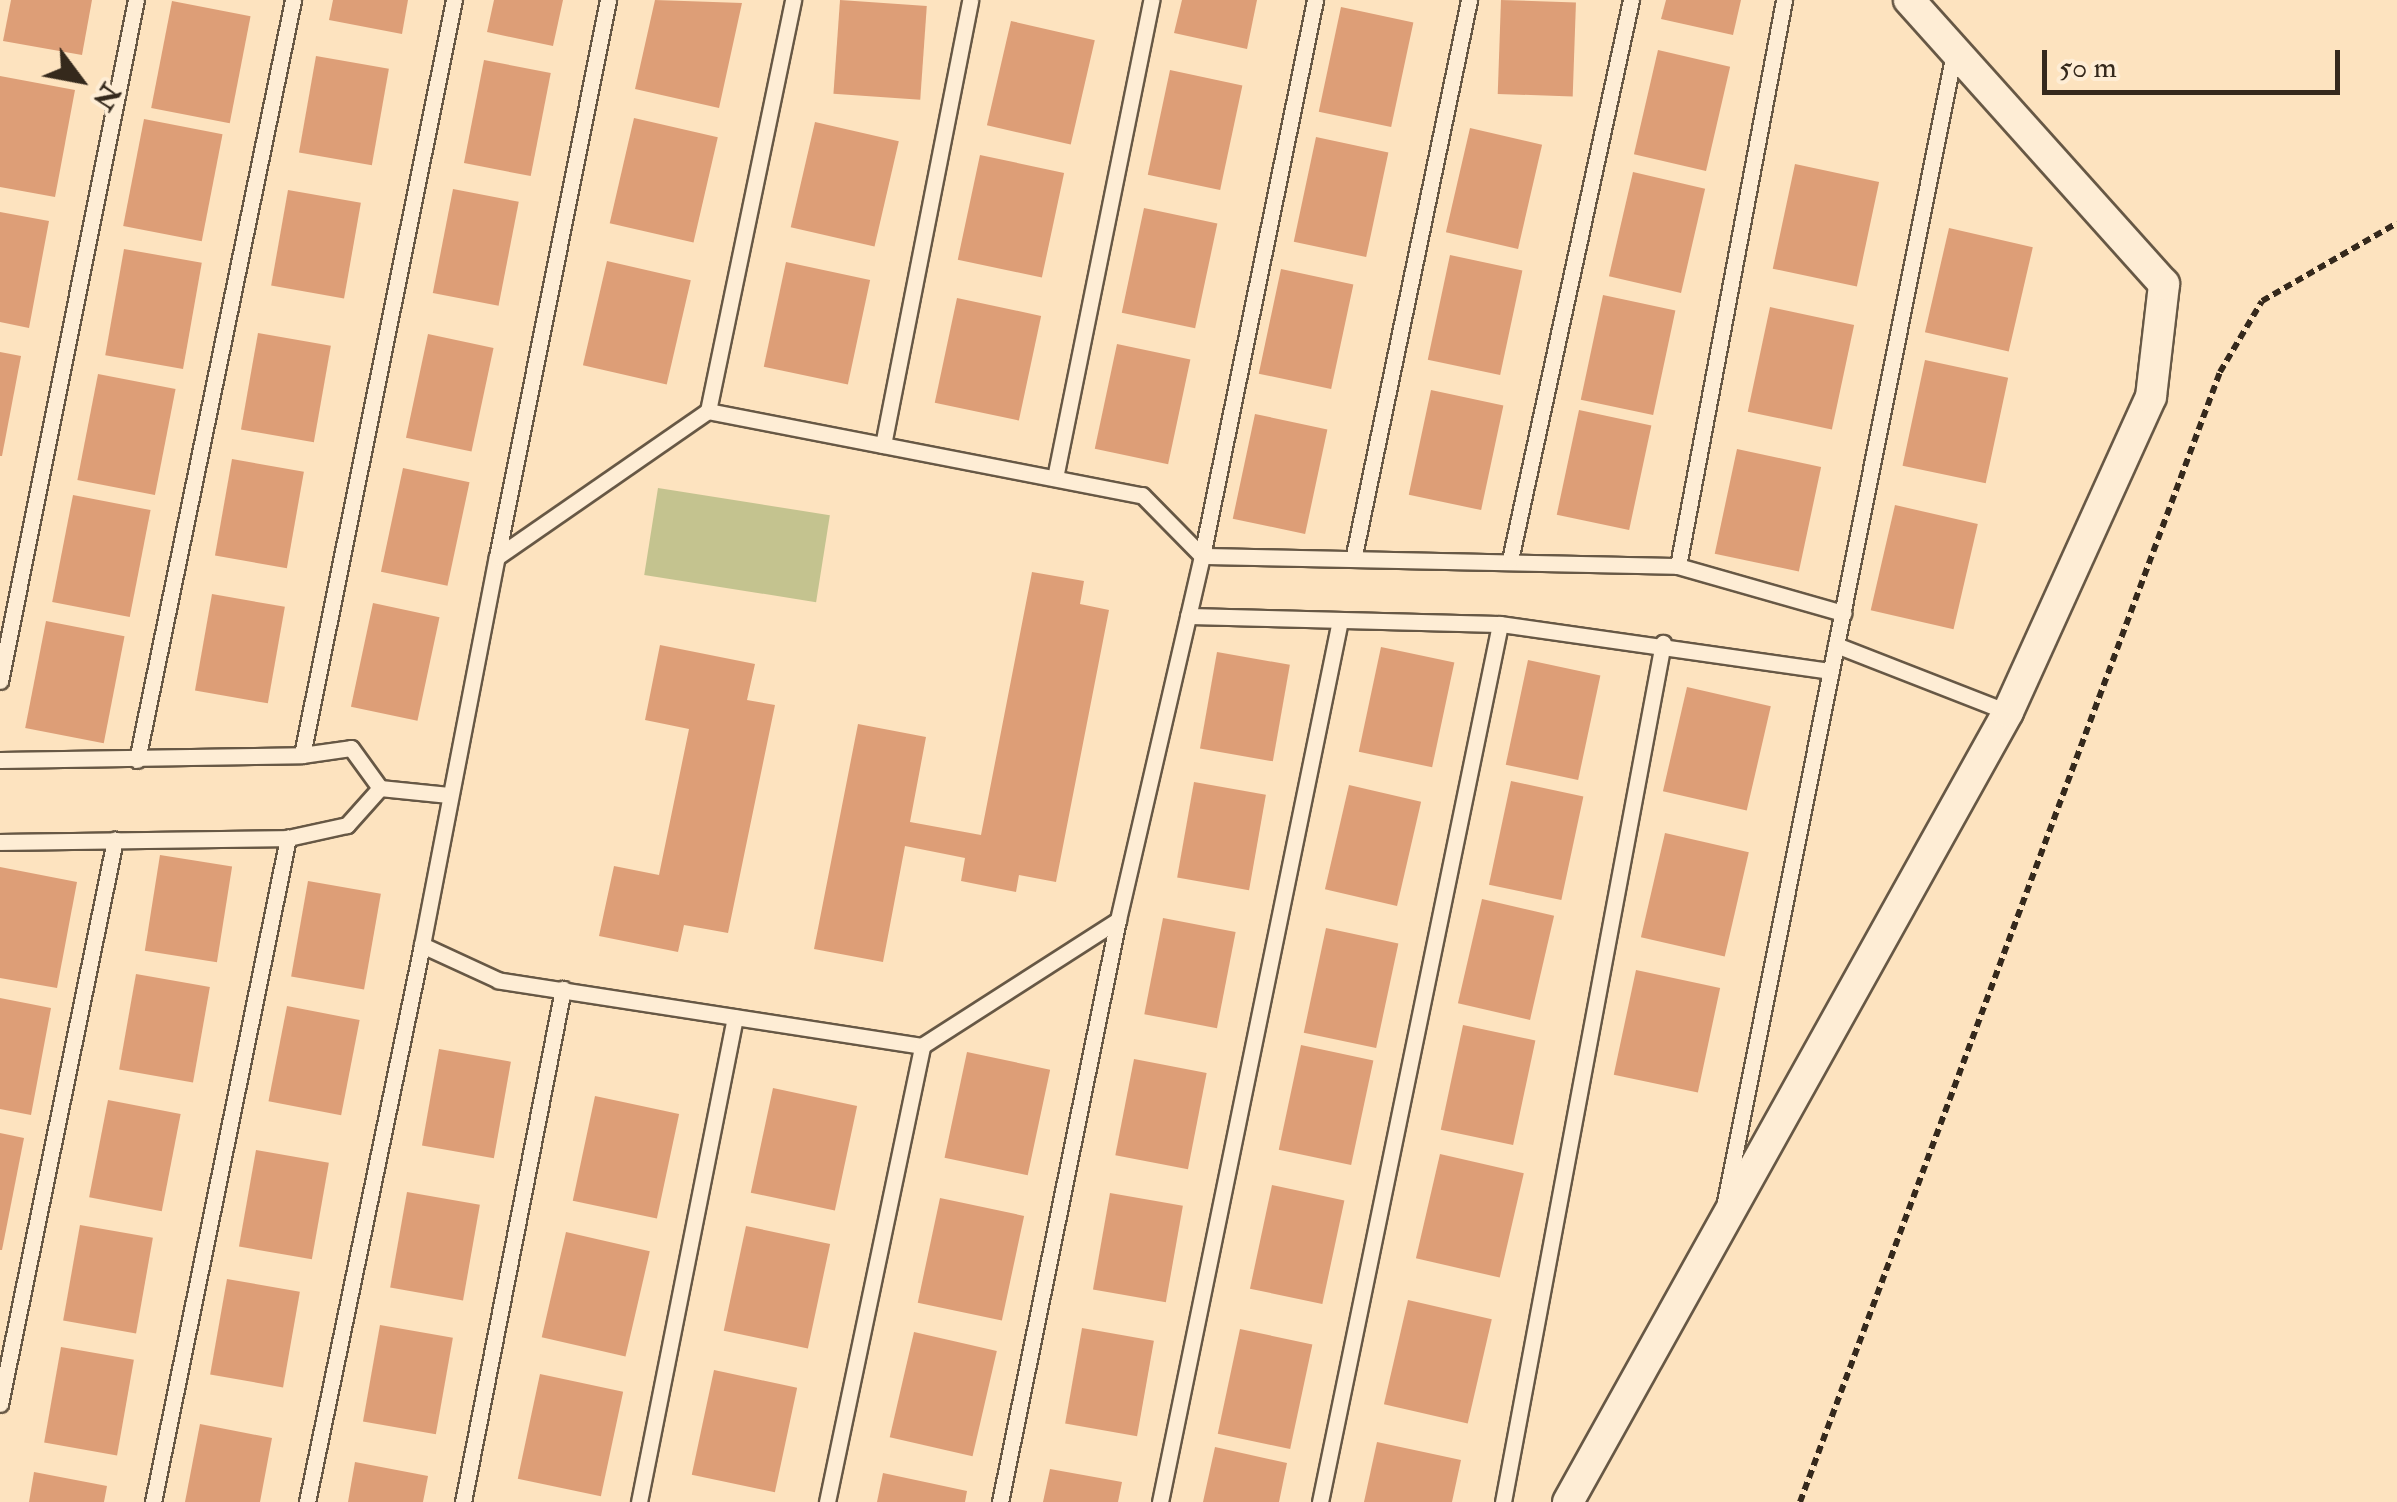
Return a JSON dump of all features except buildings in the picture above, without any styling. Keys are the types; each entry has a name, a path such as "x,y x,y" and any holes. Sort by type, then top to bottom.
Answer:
{"street":[{"path":"1568,1502 2008,712 2151,397 2164,284 1909,0"}],"lane":[{"path":"0,681 136,0"},
{"path":"138,760 292,0"},
{"path":"302,755 454,0"},
{"path":"307,1502 422,945 608,0"},
{"path":"497,557 708,411 794,0"},
{"path":"883,444 970,0"},
{"path":"1055,478 1151,0"},
{"path":"1000,1502 1118,920 1202,556 1315,0"},
{"path":"1354,555 1469,0"},
{"path":"1510,560 1631,0"},
{"path":"1678,566 1784,0"},
{"path":"1720,1229 1955,49"},
{"path":"708,411 1142,494 1202,556 1354,555 1678,566 1842,613"},
{"path":"1188,616 1339,625 1500,624 1664,643 1831,671"},
{"path":"1320,1502 1500,624"},
{"path":"1160,1502 1339,625"},
{"path":"1503,1502 1664,643"},
{"path":"1836,645 2008,712"},
{"path":"0,760 302,755 351,748 380,788 449,794"},
{"path":"0,842 288,838 347,826 380,788"},
{"path":"153,1502 288,838"},
{"path":"0,1404 115,840"},
{"path":"422,945 498,980 922,1046 1118,920"},
{"path":"462,1502 563,990"},
{"path":"638,1502 735,1016"},
{"path":"827,1502 922,1046"}],"path":[{"path":"1800,1502 2220,372 2262,301 2397,222"}],"shaded area":[{"path":"658,488 830,515 816,602 644,575"}]}
